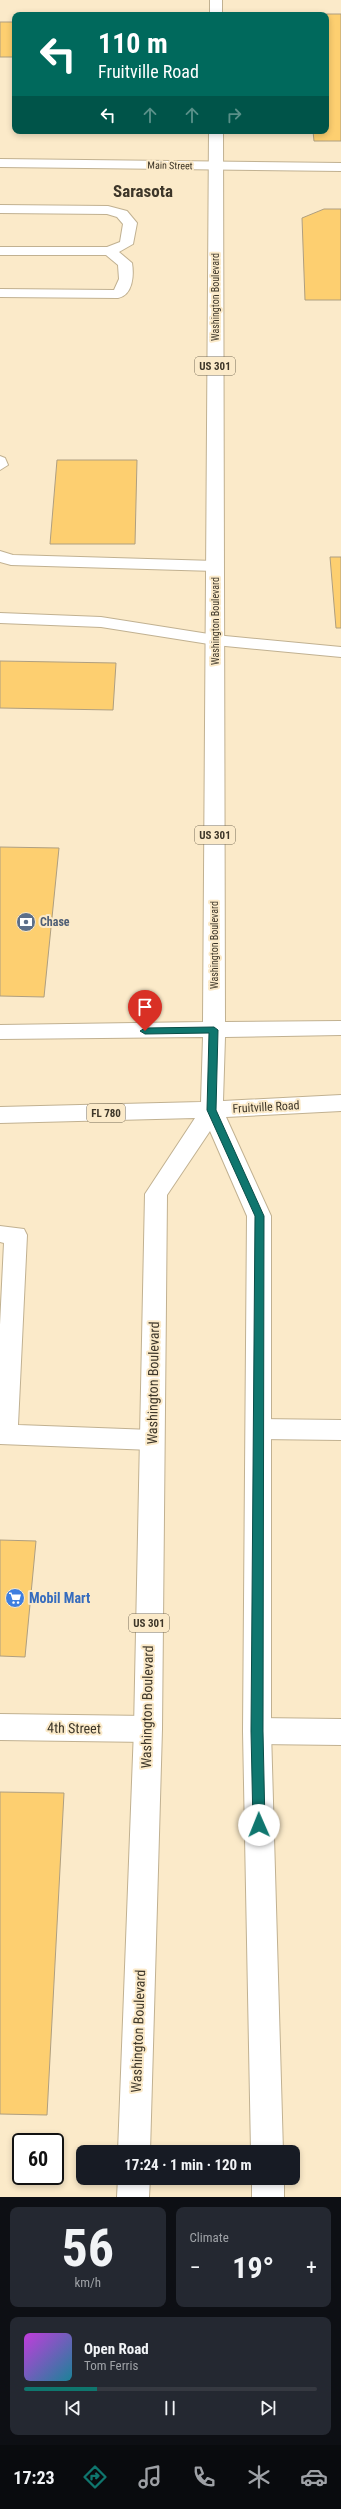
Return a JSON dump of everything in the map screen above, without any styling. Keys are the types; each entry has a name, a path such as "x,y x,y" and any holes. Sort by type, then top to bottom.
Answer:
{"main road":[{"path":"216,0 216,12"},
{"name":"Washington Boulevard","path":"216,134 214,1030 212,1110 259,1216 257,1731 267,2145"},
{"name":"Main Street","path":"0,163 341,167"},
{"path":"0,1032 341,1028"},
{"name":"Fruitville Road","path":"0,1115 212,1110 341,1103"},
{"name":"Washington Boulevard","path":"134,2145 148,1730 156,1194 212,1110"},
{"name":"4th Street","path":"0,1727 148,1730"},
{"path":"257,1731 341,1732"},
{"path":"133,2197 134,2185"},
{"path":"268,2185 268,2197"}],"lane":[{"path":"0,209 108,210 122,214 130,222 126,244 109,251 0,251"},
{"path":"0,293 118,294 124,288 127,275 125,262 109,251"},
{"path":"0,556 11,560 215,566"},
{"path":"0,618 101,622 215,640 341,652"},
{"path":"0,1234 16,1235 3,1434 152,1440"},
{"path":"258,1429 341,1430"}],"building":[{"path":"329,14 341,14 341,141 314,141 313,134 329,134"},
{"path":"0,22 12,22 12,57 0,57"},
{"path":"324,209 341,209 341,300 305,300 302,218"},
{"path":"57,460 137,460 135,544 50,544"},
{"path":"330,557 341,557 341,628 336,628"},
{"path":"0,661 116,663 113,710 0,708"},
{"name":"Chase","path":"0,847 59,848 44,997 0,996"},
{"name":"Mobil Mart","path":"0,1540 36,1541 25,1657 0,1656"},
{"path":"0,1792 64,1793 47,2115 0,2114"}],"place":[{"name":"Chase","path":"26,922"},
{"name":"Mobil Mart","path":"15,1598"}],"district":[{"name":"Sarasota","path":"143,191"}],"route":[{"path":"145,1031 214,1030 212,1110 259,1216 257,1731 259,1825"}]}
